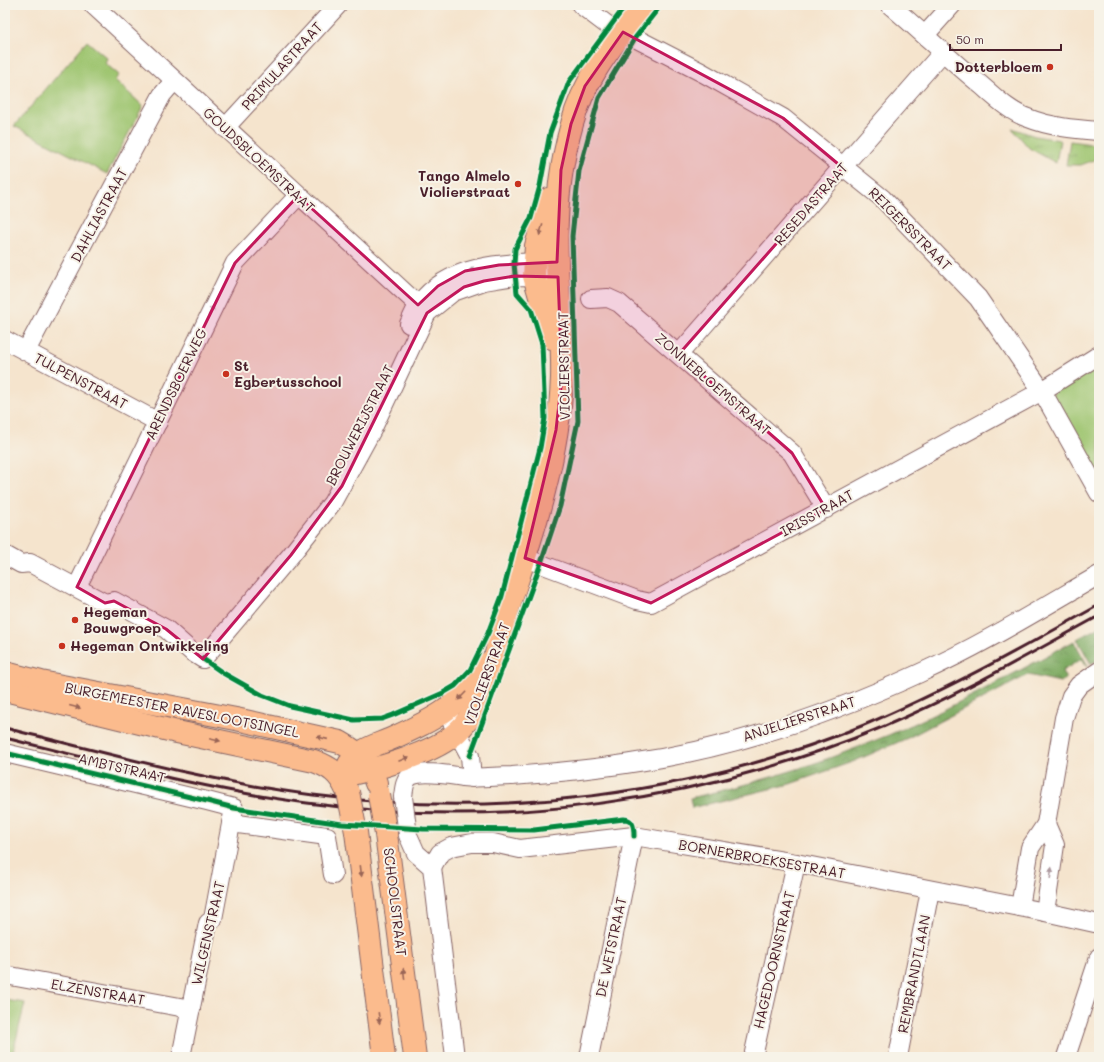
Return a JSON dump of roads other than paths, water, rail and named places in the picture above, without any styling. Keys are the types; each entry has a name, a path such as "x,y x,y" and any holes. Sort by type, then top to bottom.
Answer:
{"main road":[{"name":"VIOLIERSTRAAT","path":"562,378 534,270 536,246 554,178 568,139 577,105 585,86 643,5"},
{"name":"VIOLIERSTRAAT","path":"344,784 444,742 457,732 475,710 487,685 495,661 498,640 525,558 542,497 556,430 562,378 557,269 559,191 568,139"},
{"name":"VIOLIERSTRAAT","path":"357,753 426,723 446,711 465,693 479,675 498,640"},
{"name":"BURGEMEESTER RAVESLOOTSINGEL","path":"5,673 41,682 236,719 340,742 357,753"},
{"name":"BURGEMEESTER RAVESLOOTSINGEL","path":"5,690 177,732 314,761 327,766 344,784"},
{"name":"SCHOOLSTRAAT","path":"357,753 366,761 372,771 379,795 386,834 415,1057"},
{"path":"357,753 344,784 356,832 384,1057"}],"street":[{"name":"GOUDSBLOEMSTRAAT","path":"93,5 298,196 423,309"},
{"name":"PRIMULASTRAAT","path":"225,128 338,5"},
{"name":"REIGERSSTRAAT","path":"581,5 610,27 623,32 697,70 784,118 843,168 882,198 978,298 1042,391 1099,493"},
{"path":"890,5 925,35 942,53 1006,107 1027,118 1067,129 1099,131"},
{"path":"925,35 952,5"},
{"name":"RESEDASTRAAT","path":"679,354 942,53"},
{"name":"DAHLIASTRAAT","path":"26,351 162,95 174,81"},
{"name":"ARENDSBOERWEG","path":"77,587 235,263 298,196"},
{"name":"BROUWERIJSTRAAT","path":"77,587 105,603 114,601 166,629 193,652 291,555 332,503 372,430 423,309 438,286 451,276 465,271 499,265 534,270 557,269"},
{"name":"ZONNEBLOEMSTRAAT","path":"591,299 608,298 619,303 792,453 826,509"},
{"name":"TULPENSTRAAT","path":"5,340 158,422"},
{"name":"IRISSTRAAT","path":"525,558 637,600 652,603 1042,391 1099,355"},
{"path":"5,541 26,553 30,563"},
{"path":"5,554 21,564 30,563 77,587"},
{"name":"ANJELIERSTRAAT","path":"403,797 405,782 410,777 419,774 472,778 560,773 627,764 693,752 768,731 845,705 921,673 1005,629 1099,575"},
{"path":"1020,907 1030,848 1046,824 1064,718 1071,696 1079,685 1099,671"},
{"path":"446,711 470,756 472,778"},
{"name":"AMBTSTRAAT","path":"5,753 207,801 232,816 327,836 333,875"},
{"name":"SCHOOLSTRAAT","path":"403,797 408,835 416,853 432,867"},
{"name":"WILGENSTRAAT","path":"181,1057 208,923 213,919 232,816"},
{"path":"1045,912 1055,845 1046,824"},
{"name":"BORNERBROEKSESTRAAT","path":"432,867 440,853 452,847 472,843 493,843 520,849 634,836 796,863 1099,924"},
{"name":"DE WETSTRAAT","path":"589,1057 634,836"},
{"name":"HAGEDOORNSTRAAT","path":"753,1057 796,863"},
{"path":"432,867 455,1057"},
{"name":"REMBRANDTLAAN","path":"898,1057 930,890"},
{"path":"1066,1057 1099,956"},
{"name":"ELZENSTRAAT","path":"5,975 191,1009"}],"railway":[{"path":"5,728 197,775 235,783 313,795 383,802 453,804 523,802 593,796 663,785 731,769 798,749 864,725 954,683 1099,605"},
{"path":"5,738 193,783 231,791 307,803 381,811 455,813 528,811 601,803 674,791 745,774 816,752 913,714 994,674 1099,616"}],"place":[{"name":"Dotterbloem","path":"1050,67"},
{"name":"Tango Almelo Violierstraat","path":"518,184"},
{"name":"St Egbertusschool","path":"226,374"},
{"name":"Hegeman Bouwgroep","path":"75,620"},
{"name":"Hegeman Ontwikkeling","path":"62,646"}]}
